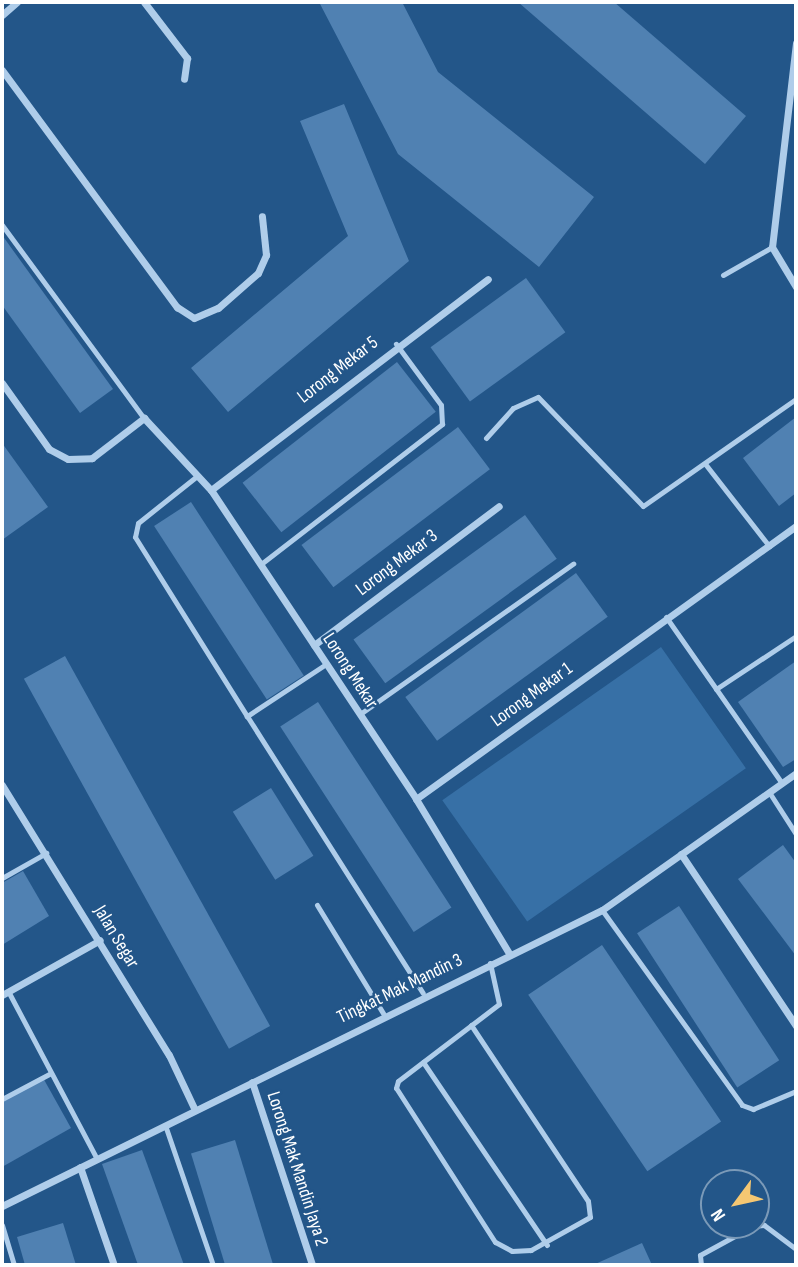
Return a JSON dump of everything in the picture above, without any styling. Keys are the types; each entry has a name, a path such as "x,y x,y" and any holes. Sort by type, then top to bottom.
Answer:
{"street":[{"path":"2,15 17,2"},
{"path":"144,2 187,58 184,79"},
{"path":"796,43 772,247 796,287"},
{"path":"2,70 177,307 194,318 218,308 258,273 266,255 262,216"},
{"name":"Lorong Mekar 5","path":"211,489 396,344 488,279"},
{"path":"2,383 49,449 68,459 92,458 144,418"},
{"name":"Lorong Mekar","path":"144,418 211,489 416,799 510,955"},
{"name":"Lorong Mekar 3","path":"314,645 499,506"},
{"name":"Lorong Mekar 1","path":"416,799 796,526"},
{"name":"Tingkat Mak Mandin 3","path":"2,1206 252,1082 423,993 510,955 602,910 796,773"},
{"name":"Jalan Segar","path":"2,785 100,940 195,1110"},
{"path":"681,854 796,1026"},
{"path":"5,993 100,940"},
{"name":"Lorong Mak Mandin Jaya 2","path":"252,1082 312,1265"},
{"path":"80,1167 114,1265"}],"lane":[{"path":"2,225 144,418"},
{"path":"723,275 772,247"},
{"path":"261,564 442,424 441,405 396,344"},
{"path":"486,438 513,408 538,397 643,506 706,465 796,399"},
{"path":"706,465 769,546"},
{"path":"197,475 138,523 135,537 423,993"},
{"path":"359,714 573,564"},
{"path":"666,617 782,783"},
{"path":"716,689 796,636"},
{"path":"247,716 326,664"},
{"path":"769,792 796,834"},
{"path":"2,878 46,853"},
{"path":"317,905 383,1013"},
{"path":"602,910 742,1105 753,1109 796,1091"},
{"path":"471,1025 588,1201 590,1217 547,1245 512,1251 495,1242 396,1088 423,1062 471,1025 499,1004 490,963"},
{"path":"5,993 97,1159"},
{"path":"423,1062 547,1245"},
{"path":"2,1100 51,1073"},
{"path":"166,1125 213,1265"},
{"path":"2,1225 14,1265"},
{"path":"701,1265 700,1255 753,1226 764,1225 796,1249"}],"shaded area":[{"path":"661,647 746,768 527,921 442,800"}],"building":[{"path":"319,2 402,2 438,72 594,197 539,267 398,154"},
{"path":"518,2 614,2 746,116 705,164"},
{"path":"344,104 409,261 228,412 191,368 348,236 300,121"},
{"path":"2,235 113,389 80,413 2,305"},
{"path":"526,278 565,332 470,402 431,347"},
{"path":"397,362 436,412 281,532 243,483"},
{"path":"796,417 796,493 779,506 743,458"},
{"path":"458,427 490,469 333,587 301,545"},
{"path":"2,443 48,507 2,540"},
{"path":"191,502 304,676 267,700 154,526"},
{"path":"525,515 557,559 385,683 353,640"},
{"path":"576,573 608,617 437,741 405,697"},
{"path":"65,656 270,1026 229,1049 24,679"},
{"path":"796,661 796,759 783,767 738,702"},
{"path":"318,702 451,907 414,932 280,727"},
{"path":"271,788 313,856 275,880 233,812"},
{"path":"783,845 796,863 796,956 738,879"},
{"path":"23,871 49,916 2,945 2,883"},
{"path":"679,906 779,1060 737,1088 637,933"},
{"path":"602,945 721,1122 647,1171 528,995"},
{"path":"42,1076 71,1128 2,1167 2,1099"},
{"path":"235,1140 273,1265 225,1265 191,1153"},
{"path":"142,1150 184,1265 138,1265 102,1164"},
{"path":"63,1223 76,1265 25,1265 17,1237"},
{"path":"642,1243 652,1265 593,1265"}]}
